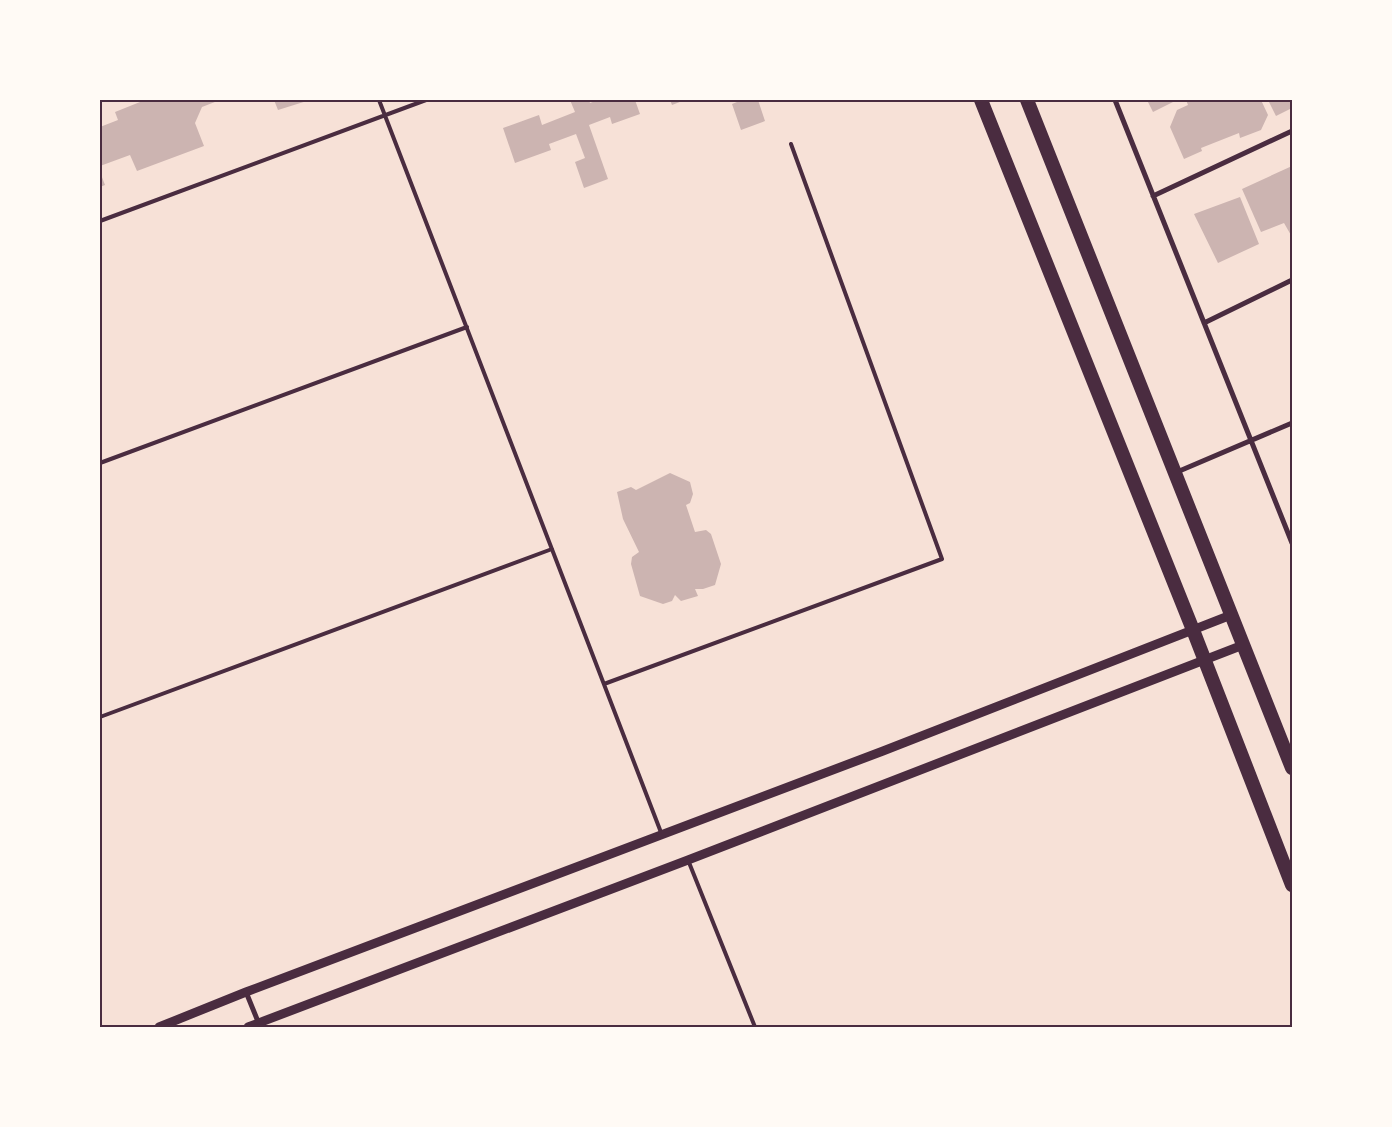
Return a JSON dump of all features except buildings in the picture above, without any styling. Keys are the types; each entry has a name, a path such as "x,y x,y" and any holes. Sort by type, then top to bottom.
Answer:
{"highway":[{"path":"981,100 1193,630 1292,885"},
{"path":"1027,100 1292,768"}],"street":[{"path":"1115,100 1292,544"},
{"path":"1153,196 1292,132"},
{"path":"1204,322 1292,280"},
{"path":"1174,473 1292,423"},
{"path":"159,1027 1231,615"},
{"path":"248,1027 259,1025 1205,661 1242,645"},
{"path":"246,992 259,1025"}],"lane":[{"path":"379,100 662,835"},
{"path":"100,222 426,100"},
{"path":"604,684 942,558 791,144"},
{"path":"100,463 466,327"},
{"path":"100,717 552,549"},
{"path":"688,860 756,1027"}]}
